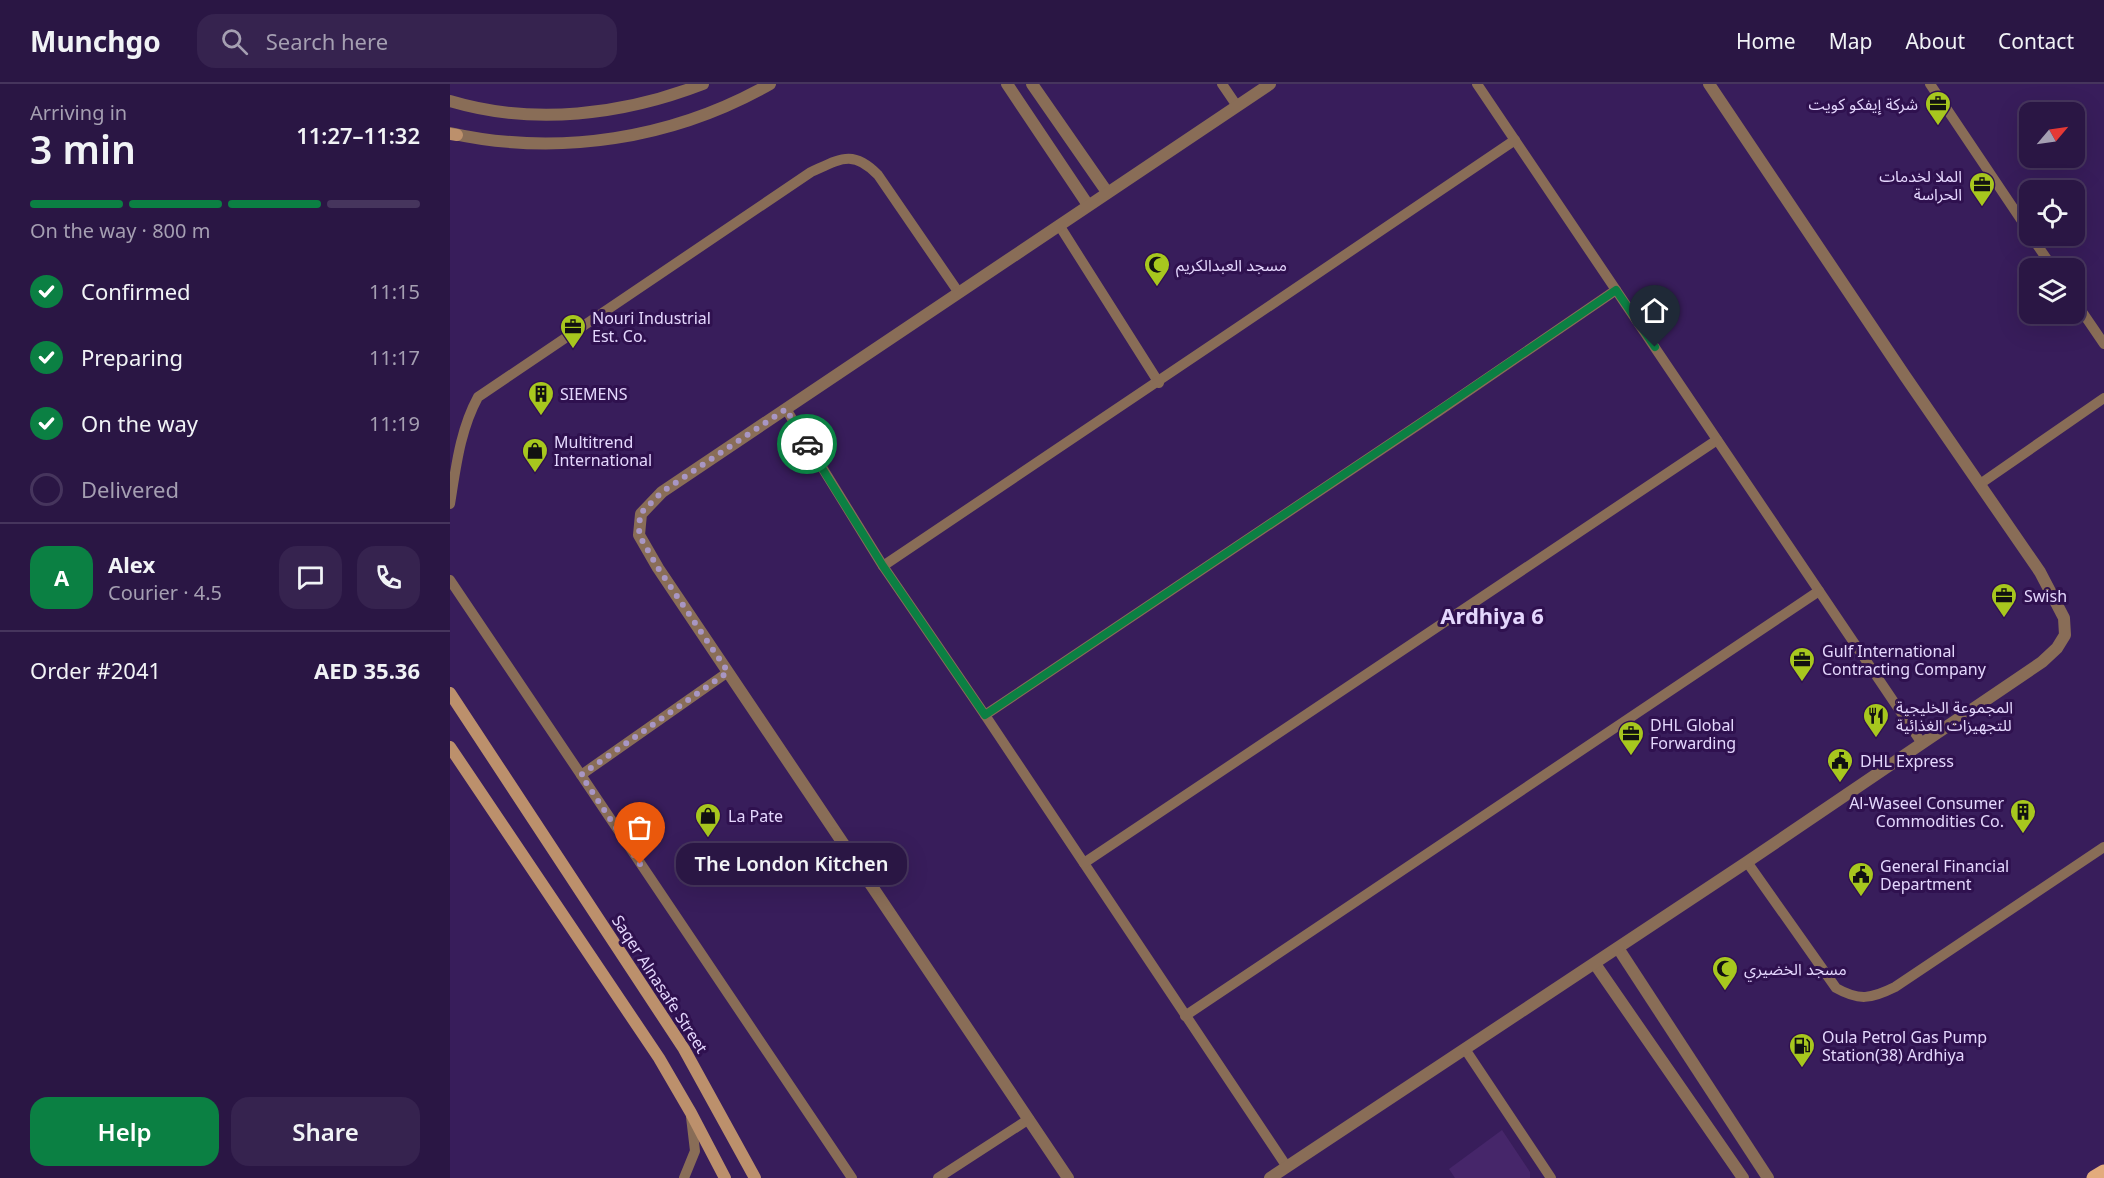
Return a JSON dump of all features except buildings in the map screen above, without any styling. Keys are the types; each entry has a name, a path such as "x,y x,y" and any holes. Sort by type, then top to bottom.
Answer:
{"main road":[{"name":"Saqer Alnasafe Street","path":"450,693 684,1049 756,1178"},
{"path":"450,747 658,1058 691,1113 725,1178"},
{"path":"2094,1178 2104,1172"}],"street":[{"path":"450,101 499,112 531,115 592,112 657,100 703,84"},
{"path":"452,134 480,140 526,143 579,143 616,138 647,133 709,114 770,84"},
{"path":"1007,84 1088,205"},
{"path":"1032,84 1107,192"},
{"path":"1222,84 1237,106"},
{"path":"1068,1178 658,568 639,535 640,514 662,492 1270,84"},
{"path":"1478,84 1922,742"},
{"path":"1270,1178 1595,964 2042,662 2057,648 2065,635 2064,618 2044,579 1709,84"},
{"path":"1930,84 2019,218"},
{"path":"883,566 1159,383 1235,328 1515,140"},
{"path":"450,504 468,415 478,397 811,172 839,160 852,158 866,163 878,175 959,293"},
{"path":"1059,225 1159,383"},
{"path":"985,715 1616,290"},
{"path":"2085,316 2104,344"},
{"path":"1980,484 2104,398"},
{"path":"786,409 883,566 1287,1167"},
{"path":"1084,863 1717,440"},
{"path":"450,580 852,1178"},
{"path":"1185,1016 1819,591"},
{"path":"581,775 728,672"},
{"path":"1747,862 1836,988 1848,995 1861,998 1879,995 1904,981 2104,847"},
{"path":"1618,948 1768,1178"},
{"path":"1595,964 1743,1178"},
{"path":"1465,1049 1551,1178"},
{"path":"684,1178 695,1151 691,1113"},
{"path":"938,1178 1029,1119"}],"shaded area":[{"path":"1502,1130 1530,1172 1530,1178 1455,1178 1449,1169"}],"way so far":[{"path":"640,864 581,775 728,672 658,568 639,535 640,514 662,492 786,409 807,444"}],"place":[{"name":"شركة إيفكو كويت","path":"1938,127"},
{"name":"الملا لخدمات الحراسة","path":"1982,208"},
{"name":"مسجد العبدالكريم","path":"1157,288"},
{"name":"Nouri Industrial Est. Co.","path":"573,350"},
{"name":"SIEMENS","path":"541,417"},
{"name":"Multitrend International","path":"535,474"},
{"name":"Swish","path":"2004,619"},
{"name":"Gulf International Contracting Company","path":"1802,683"},
{"name":"المجموعة الخليجية للتجهيزات الغذائية","path":"1876,739"},
{"name":"DHL Global Forwarding","path":"1631,757"},
{"name":"DHL Express","path":"1840,784"},
{"name":"Al-Waseel Consumer Commodities Co.","path":"2023,835"},
{"name":"La Pate","path":"708,839"},
{"name":"The London Kitchen","path":"640,864"},
{"name":"General Financial Department","path":"1861,898"},
{"name":"مسجد الخضيري","path":"1725,992"},
{"name":"Oula Petrol Gas Pump Station(38) Ardhiya","path":"1802,1069"}],"district":[{"name":"Ardhiya 6","path":"1492,615"}],"route":[{"path":"807,444 883,566 985,715 1616,290 1655,347"}]}
